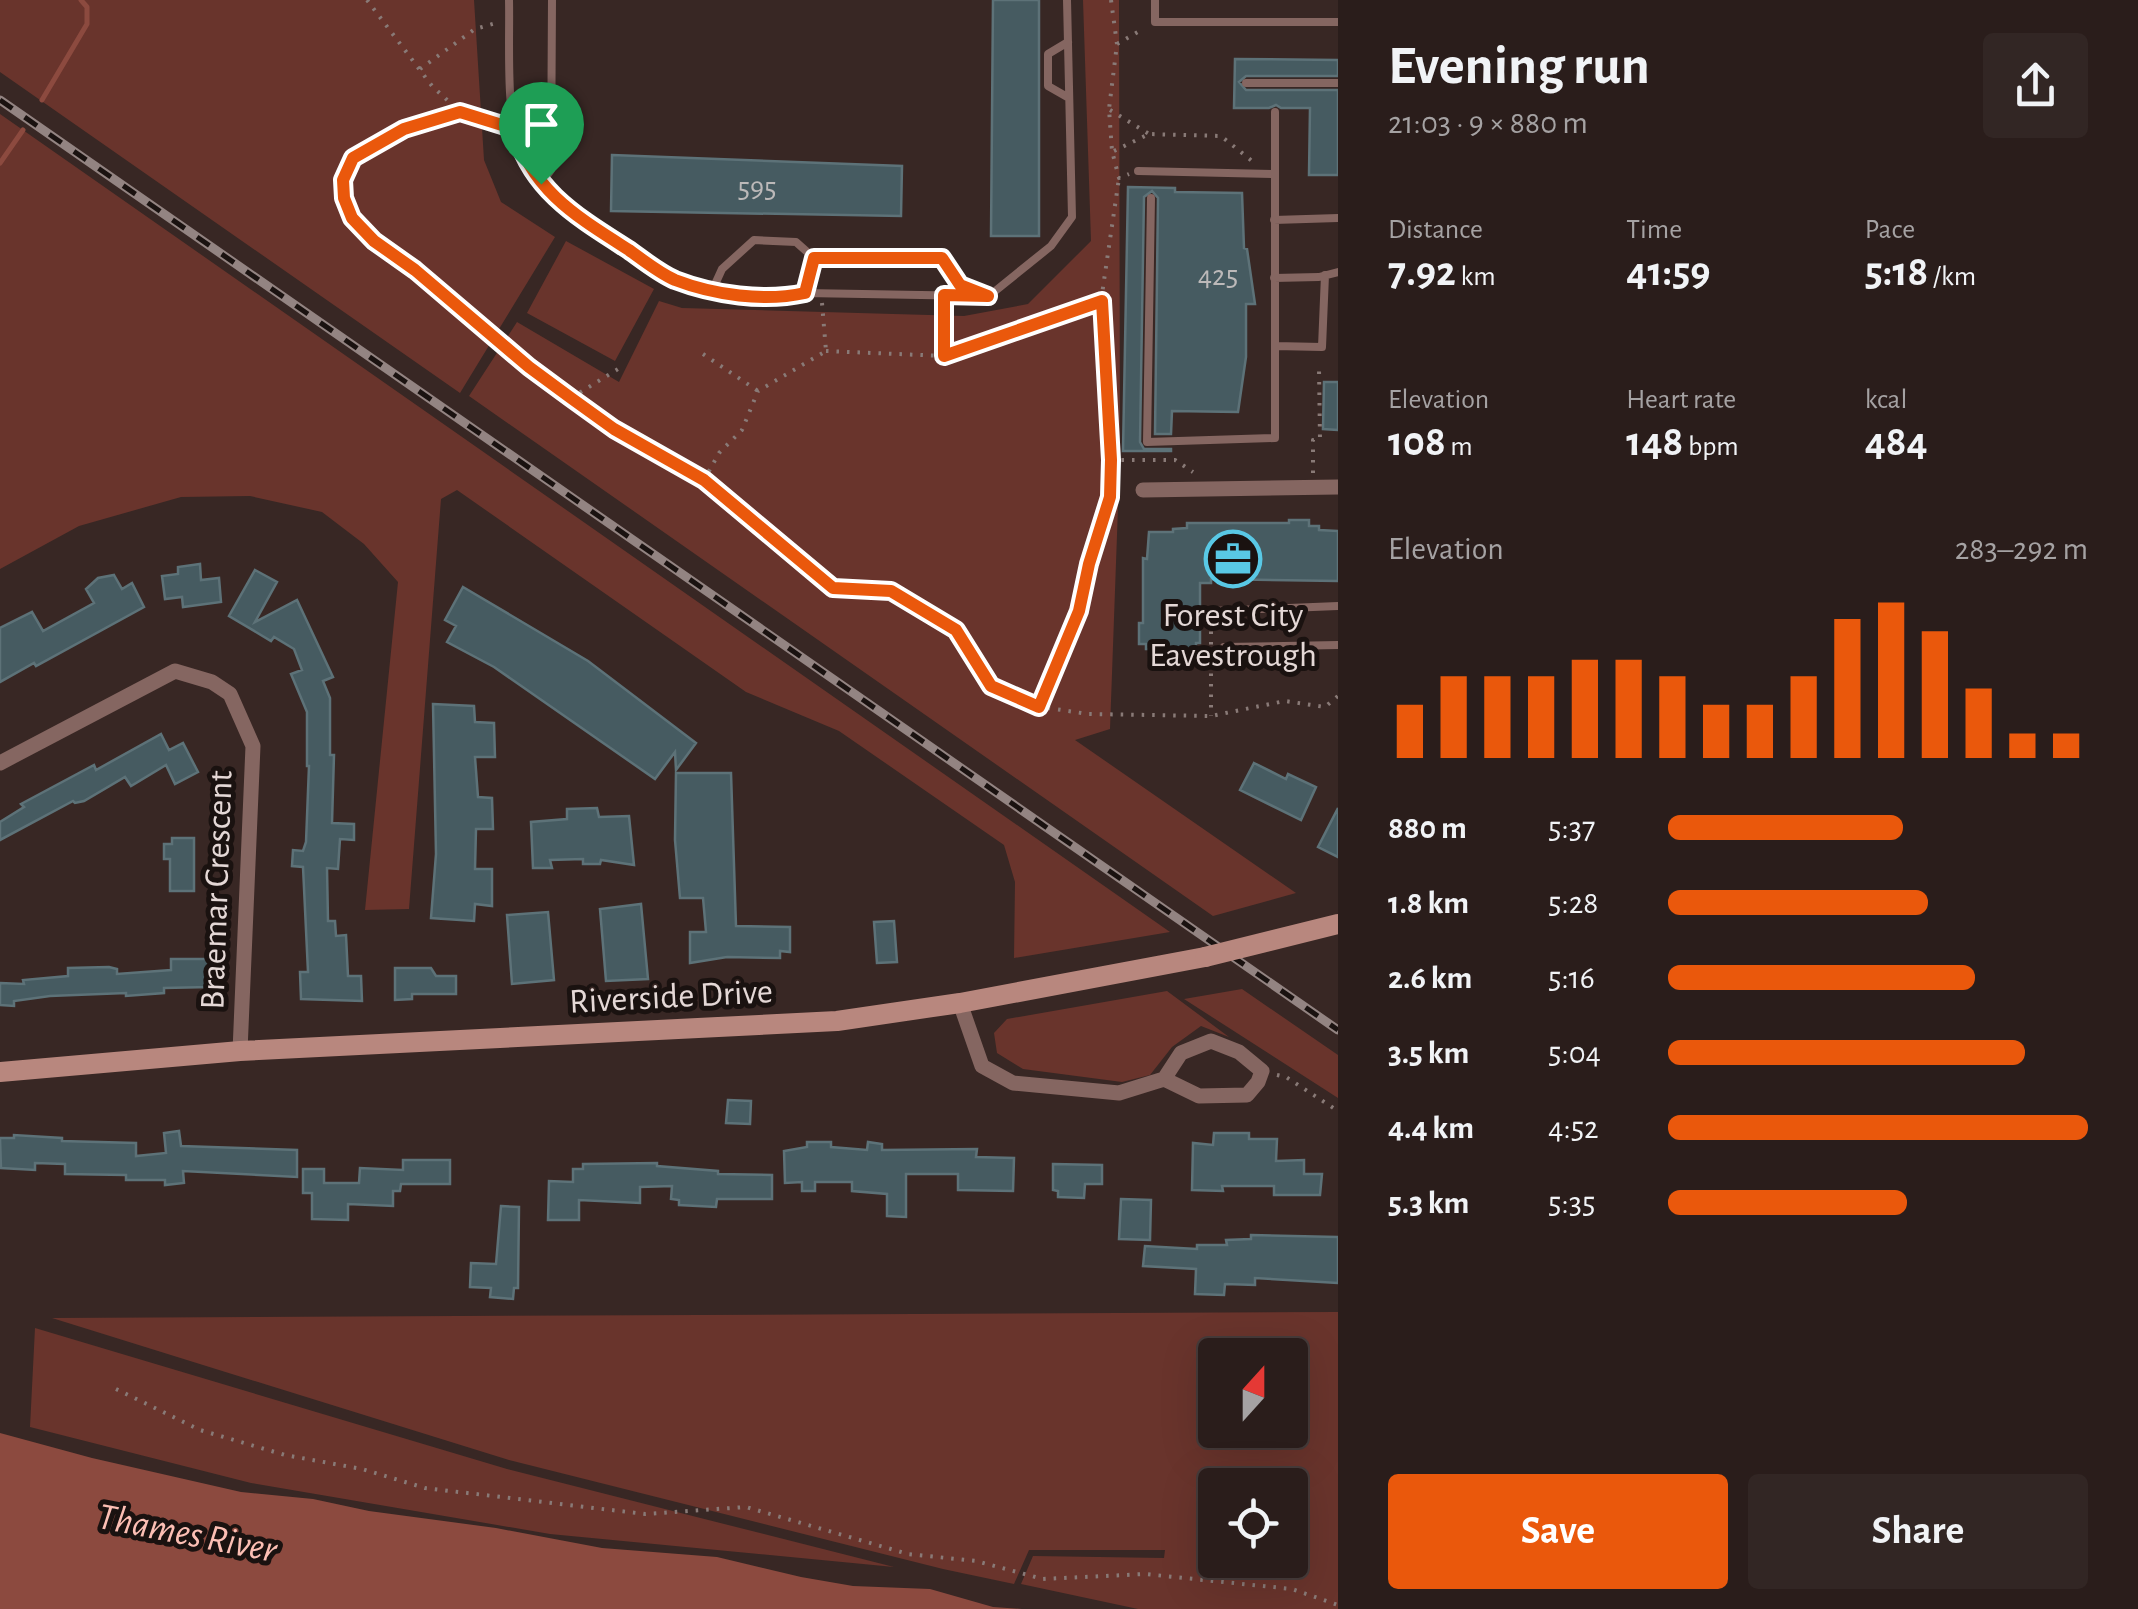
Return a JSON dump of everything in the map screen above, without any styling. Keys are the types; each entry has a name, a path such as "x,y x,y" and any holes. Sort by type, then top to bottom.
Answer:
{"main road":[{"name":"Riverside Drive","path":"0,1072 240,1051 837,1021 960,1003 1186,960 1338,924"}],"street":[{"path":"1142,490 1338,487"},
{"name":"Braemar Crescent","path":"0,762 176,671 212,682 230,694 253,746 240,1051"},
{"path":"960,1003 982,1066 1013,1083 1118,1092 1164,1079 1199,1096 1247,1094 1262,1072 1239,1052 1211,1042 1180,1053 1164,1079"}],"lane":[{"path":"509,0 515,129 520,150 541,184 566,209 672,279 712,290 786,297 805,293 988,296 1050,246 1072,217 1067,0"},
{"path":"541,184 551,170 552,0"},
{"path":"1155,0 1155,22 1338,22"},
{"path":"1068,42 1048,54 1048,86 1069,98"},
{"path":"1246,83 1338,84"},
{"path":"1151,198 1147,442 1275,438 1271,174 1275,112"},
{"path":"1138,171 1271,174"},
{"path":"1151,172 1151,183"},
{"path":"1274,220 1338,218"},
{"path":"712,290 722,269 754,240 796,242 814,258 942,258 960,285 988,296"},
{"path":"805,293 814,258"},
{"path":"1274,278 1338,272"},
{"path":"1274,346 1322,347 1325,275"},
{"path":"1211,611 1338,606"},
{"path":"1224,647 1338,645"}],"path":[{"path":"367,0 420,70 460,112 515,129"},
{"path":"1039,707 1079,611 1110,497 1102,301 1119,178 1112,152 1109,109 1116,44 1111,0"},
{"path":"420,70 475,29 510,18"},
{"path":"1116,44 1155,22"},
{"path":"1109,109 1148,134"},
{"path":"460,112 404,129 353,158 343,180 344,198 352,218 374,241 415,270 529,367 614,429 704,480 833,588 891,591 956,630 991,686 1039,707 1088,714 1212,716 1285,701 1324,707 1338,696"},
{"path":"1112,152 1148,134 1221,136 1271,174"},
{"path":"1119,178 1138,171"},
{"path":"821,293 826,351"},
{"path":"944,295 944,356"},
{"path":"704,480 720,453 742,430 758,391 826,351 944,356 1102,301"},
{"path":"702,354 758,391"},
{"path":"571,398 618,369"},
{"path":"1314,487 1313,440 1320,439 1319,370"},
{"path":"1111,460 1175,460 1217,488"},
{"path":"1211,611 1212,716"},
{"path":"1262,1072 1286,1077 1338,1111"},
{"path":"116,1389 200,1430 285,1456 362,1469 425,1488 645,1514 746,1507 908,1554 976,1560 1043,1579 1145,1574 1292,1589 1338,1606"}],"shaded area":[{"path":"0,0 474,0 484,160 501,202 555,237 460,393 0,72"},
{"path":"1083,0 1119,0 1120,452 1110,729 1075,740 1296,893 1213,916 469,396 517,322 619,382 659,301 682,308 964,316 1028,304 1091,241"},
{"path":"0,114 1170,932 1014,958 1015,882 1004,845 839,731 746,692 457,490 441,499 409,909 365,910 398,582 364,544 322,512 250,496 181,497 79,526 0,569"},
{"path":"566,241 654,289 615,361 527,313"},
{"path":"1242,989 1338,1055 1338,1098 1184,999"},
{"path":"1167,991 1229,1037 1201,1026 1172,1047 1150,1075 1122,1082 1023,1069 997,1053 994,1033 1007,1019"},
{"path":"1338,1312 1338,1609 1138,1609 1021,1584 1033,1556 1164,1558 1165,1550 1029,1550 1014,1584 509,1460 52,1318"},
{"path":"35,1328 507,1469 894,1567 550,1534 251,1483 30,1427"}],"water":[{"name":"Thames River","path":"0,1433 241,1492 313,1499 602,1548 717,1557 853,1586 930,1589 993,1607 1022,1609 0,1609"}],"building":[{"path":"993,0 1039,0 1039,236 991,236"},
{"path":"1235,59 1338,60 1338,76 1246,76 1239,82 1246,90 1338,90 1338,175 1309,175 1310,108 1234,108"},
{"path":"612,155 902,166 901,216 611,211"},
{"path":"1128,187 1242,193 1244,248 1255,304 1246,304 1246,357 1238,412 1172,411 1171,434 1155,434 1158,198 1152,191 1144,197 1140,442 1144,449 1171,451 1123,451"},
{"path":"1324,382 1338,382 1338,430 1323,429"},
{"path":"1309,520 1309,526 1319,526 1319,530 1338,531 1338,581 1211,579 1211,583 1200,583 1200,643 1196,643 1196,650 1146,649 1146,644 1139,644 1139,623 1143,623 1143,558 1147,559 1149,532 1173,532 1187,528 1187,523"},
{"path":"200,564 201,580 219,578 221,602 183,607 182,597 165,599 162,576 178,574 178,567"},
{"path":"255,570 277,582 255,622 297,600 333,677 323,681 330,698 330,755 334,755 332,823 354,824 354,840 340,839 338,869 327,868 328,921 335,921 336,936 346,935 348,976 361,976 362,1001 301,999 300,972 308,972 303,867 292,866 293,850 303,851 306,842 307,712 291,674 302,670 294,649 274,637 271,641 229,616"},
{"path":"114,575 122,589 132,583 144,607 0,682 0,628 32,612 43,631 94,603 86,589 98,578"},
{"path":"463,587 588,661 696,743 676,770 675,752 655,779 494,667 447,642 456,626 445,620"},
{"path":"433,704 474,706 475,722 494,723 495,757 475,757 478,797 492,798 493,829 476,829 475,869 492,869 492,906 475,904 474,921 431,918 436,854"},
{"path":"161,734 169,750 183,743 198,772 175,784 166,765 131,786 125,777 0,840 0,822 24,807 21,804 94,765 96,770"},
{"path":"1254,763 1286,779 1288,774 1316,787 1301,820 1240,790"},
{"path":"676,773 731,773 736,926 790,927 790,952 780,951 780,958 727,957 690,963 690,932 706,932 703,898 680,898 675,840"},
{"path":"597,808 599,817 629,816 634,865 601,860 600,864 583,864 583,859 550,860 552,868 533,868 531,822 567,819 567,809"},
{"path":"1338,808 1338,857 1318,847"},
{"path":"172,838 194,838 194,891 170,891 170,859 164,859 164,844 172,844"},
{"path":"641,904 648,979 606,981 600,909"},
{"path":"548,912 554,980 512,984 507,915"},
{"path":"894,921 897,962 877,963 874,922"},
{"path":"171,959 208,959 209,987 164,988 164,993 126,996 50,996 14,1001 14,1006 0,1005 0,983 24,984 23,980 68,976 68,968 109,967 117,969 117,974 171,970"},
{"path":"395,968 431,968 436,976 456,976 456,994 412,994 412,999 395,1000"},
{"path":"728,1100 751,1101 750,1124 726,1123"},
{"path":"179,1131 181,1146 297,1150 297,1177 183,1171 184,1183 165,1185 165,1180 126,1180 126,1175 65,1174 65,1164 35,1163 35,1170 1,1168 0,1138 14,1135 136,1143 136,1156 166,1153 164,1133"},
{"path":"1214,1133 1249,1133 1249,1139 1277,1139 1276,1161 1304,1160 1304,1174 1322,1174 1320,1195 1274,1195 1274,1186 1192,1190 1193,1143 1213,1145"},
{"path":"807,1142 831,1142 831,1147 867,1150 868,1142 882,1144 882,1150 977,1149 976,1157 1014,1158 1013,1191 958,1190 958,1174 906,1174 906,1217 887,1216 887,1194 852,1191 852,1182 815,1182 815,1191 802,1191 802,1182 785,1183 784,1151 807,1147"},
{"path":"403,1160 450,1160 450,1184 401,1184 400,1191 393,1191 393,1206 348,1204 348,1220 312,1219 312,1193 303,1193 303,1169 324,1169 324,1183 359,1183 360,1168 403,1170"},
{"path":"657,1163 718,1174 772,1175 772,1199 717,1199 716,1207 679,1205 679,1200 671,1199 672,1186 640,1187 640,1203 579,1200 579,1220 548,1220 549,1181 573,1182 573,1169 583,1169 583,1164"},
{"path":"1053,1164 1102,1165 1102,1184 1085,1184 1084,1198 1058,1197 1058,1191 1053,1190"},
{"path":"1121,1199 1151,1200 1150,1240 1119,1239"},
{"path":"501,1206 519,1207 518,1288 514,1288 513,1299 490,1297 491,1288 470,1287 471,1263 496,1264"},
{"path":"1251,1235 1338,1237 1338,1283 1255,1278 1255,1285 1225,1284 1224,1295 1195,1294 1196,1269 1143,1266 1145,1246 1197,1249 1197,1245 1227,1245 1226,1240 1251,1239"}],"waterway":[{"path":"42,100 87,24 87,7 81,0"},
{"path":"0,163 23,130"}],"railway":[{"path":"0,100 1338,1030"}],"place":[{"name":"Forest City Eavestrough","path":"1233,559"}],"route":[{"path":"460,112 515,129 520,150 541,184 566,209 672,279 712,290 786,297 805,293 814,258 942,258 960,285 988,296 944,295 944,356 1102,301 1110,497 1079,611 1039,707 991,686 956,630 891,591 833,588 704,480 614,429 529,367 415,270 374,241 352,218 344,198 343,180 353,158 373,144 404,129 460,112"}]}
